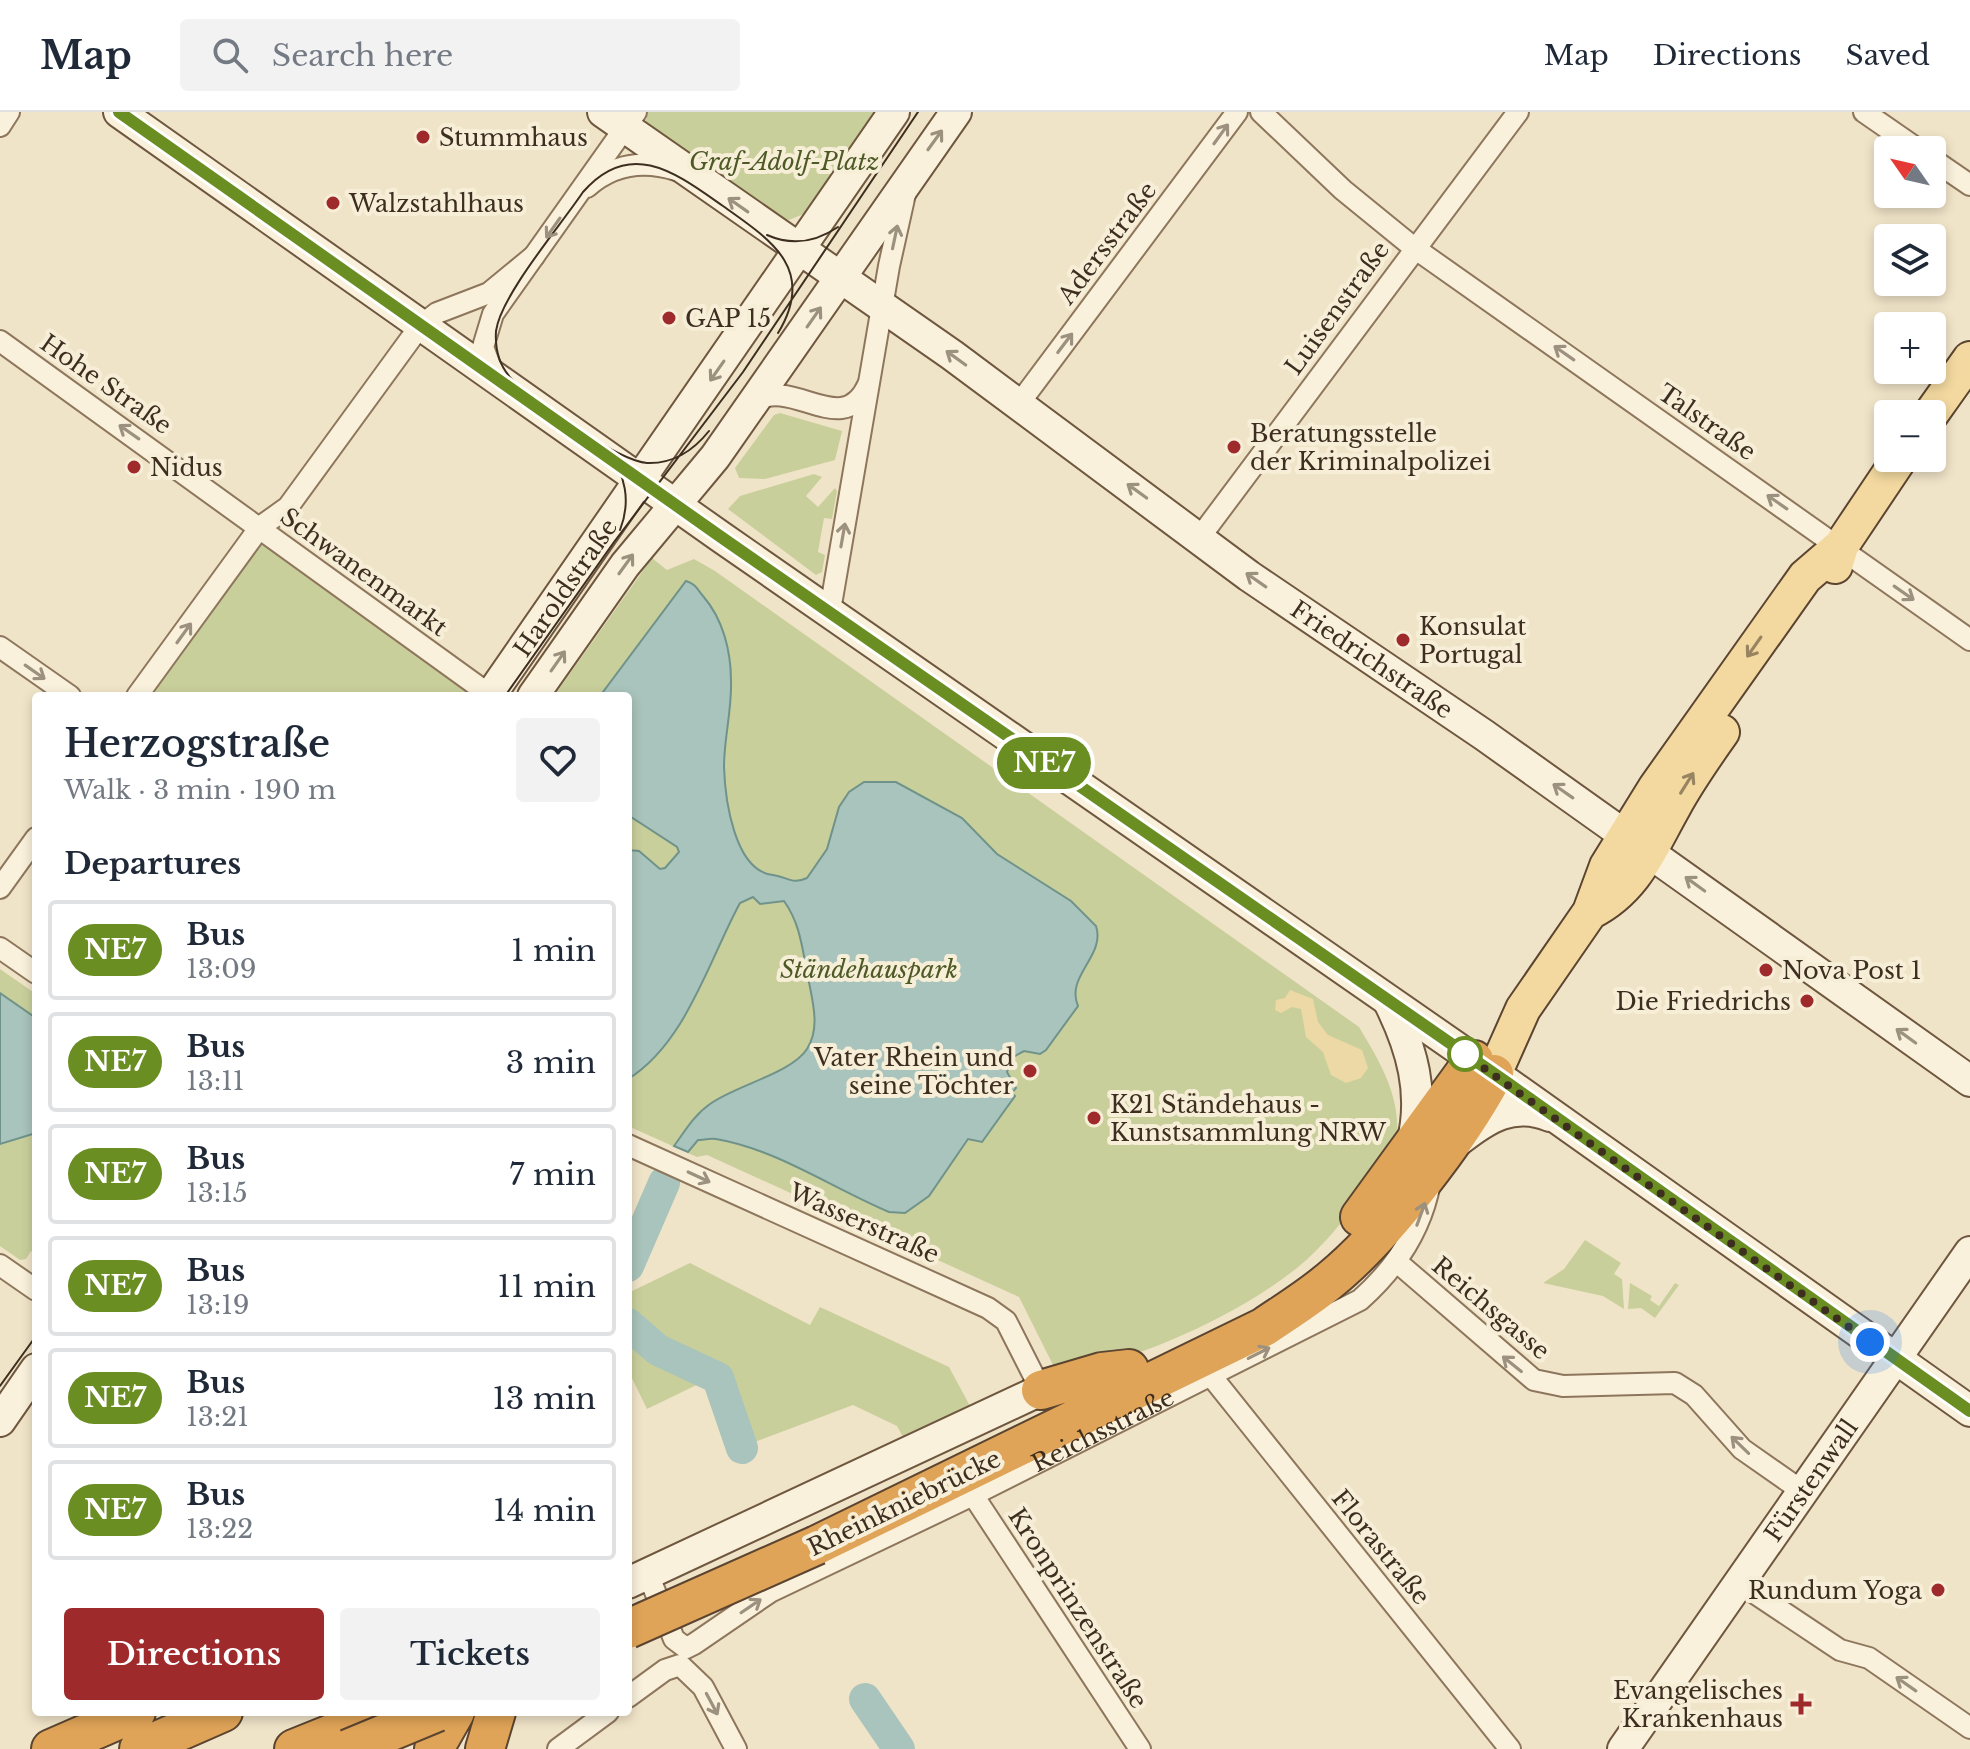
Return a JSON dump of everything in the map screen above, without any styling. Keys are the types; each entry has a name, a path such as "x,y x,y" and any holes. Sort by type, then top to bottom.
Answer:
{"highway":[{"name":"Reichsstraße","path":"1129,1369 1205,1333 1301,1277 1427,1157 1482,1096 1484,1067"},
{"name":"Rheinkniebrücke","path":"635,1587 811,1535 1264,1327 1329,1281 1356,1257 1427,1157"},
{"name":"Rheinkniebrücke","path":"632,1627 1129,1369"},
{"path":"1041,1390 1102,1372 1129,1369"},
{"path":"51,1749 127,1716"},
{"path":"139,1749 214,1716"},
{"path":"294,1749 376,1716"},
{"path":"398,1749 417,1716"},
{"path":"348,1749 427,1716"},
{"path":"434,1749 453,1716"},
{"path":"454,1749 472,1716"},
{"path":"485,1749 497,1716"}],"main road":[{"path":"119,112 824,609 1484,1067 1970,1411"},
{"path":"640,480 894,112"},
{"path":"676,505 754,402 956,112"},
{"name":"Friedrichstraße","path":"621,117 700,178 1018,405 1249,576 1638,844 1970,1081"},
{"path":"1941,400 1970,359"},
{"path":"1484,1067 1590,912 1601,877 1638,844 1676,756 1805,577 1841,546 1891,472"},
{"name":"Haroldstraße","path":"493,692 640,480"},
{"name":"Haroldstraße","path":"536,692 625,565 676,505"},
{"path":"1388,1000 1416,1072 1417,1123 1427,1157 1499,1113 1530,1110 1559,1120"},
{"name":"Fürstenwall","path":"1623,1749 1970,1252"},
{"path":"0,1421 32,1375"},
{"path":"635,1587 1041,1390"}],"street":[{"path":"0,126 9,112"},
{"name":"Adersstraße","path":"1018,405 1237,112"},
{"name":"Talstraße","path":"1261,112 1343,190 1413,247 1841,546 1970,640"},
{"name":"Luisenstraße","path":"1200,537 1413,247 1518,112"},
{"path":"1864,112 1899,136"},
{"path":"497,380 484,353 486,329 572,200 621,117"},
{"path":"572,200 600,177 626,166 653,164 700,178"},
{"path":"824,609 832,599 882,308 906,192 915,169"},
{"path":"1946,169 1970,185"},
{"path":"260,527 288,507 420,326 437,313 471,302 500,287 534,256"},
{"name":"Hohe Straße","path":"0,341 260,527"},
{"path":"754,402 779,393 836,408 858,399 868,385"},
{"name":"Schwanenmarkt","path":"140,692 260,527 485,692"},
{"path":"0,647 64,692"},
{"path":"0,888 32,844"},
{"path":"0,948 32,970"},
{"name":"Wasserstraße","path":"632,1147 972,1300 1006,1321 1041,1390"},
{"name":"Reichsstraße","path":"635,1587 674,1639 686,1648 770,1592 1212,1377 1360,1300 1397,1262 1422,1217 1427,1157"},
{"name":"Reichsgasse","path":"1397,1262 1534,1380 1563,1386 1675,1383 1694,1395 1742,1449 1802,1491"},
{"path":"0,1265 32,1287"},
{"name":"Florastraße","path":"1212,1377 1510,1749"},
{"name":"Kronprinzenstraße","path":"973,1495 1140,1749"},
{"path":"1738,1582 1840,1650 1869,1658 1970,1728"},
{"path":"632,1694 665,1670 680,1665 703,1687 736,1749"},
{"path":"499,1716 509,1749"},
{"path":"558,1749 603,1716"}],"green space":[{"name":"Graf-Adolf-Platz","path":"648,112 879,112 806,213 789,220 778,216 645,124"},
{"path":"780,413 842,431 835,460 765,479 739,478 735,468 774,415"},
{"path":"814,474 822,477 806,496 818,507 835,488 837,491 832,519 824,518 818,552 825,555 822,572 816,575 728,509 740,496"},
{"path":"261,529 476,687 473,692 141,692"},
{"name":"Ständehauspark","path":"652,558 667,570 694,559 1359,1027 1387,1080 1396,1109 1397,1140 1389,1162 1332,1234 1297,1268 1271,1287 1214,1321 1183,1335 1121,1359 1059,1377 1019,1297 707,1155 697,1157 632,1128 632,692 557,692"},
{"path":"0,969 32,991 32,1252 26,1259 20,1260 0,1246"},
{"path":"1585,1240 1621,1263 1614,1274 1622,1279 1624,1309 1603,1296 1543,1283 1564,1269"},
{"path":"690,1263 810,1325 820,1307 949,1367 970,1406 903,1437 897,1426 853,1405 741,1447 709,1379 647,1409 632,1378 632,1291"},
{"path":"1630,1283 1652,1296 1650,1300 1659,1306 1675,1283 1679,1285 1655,1318 1641,1308 1628,1309"}],"sand":[{"path":"1290,990 1313,999 1318,1022 1328,1035 1362,1050 1368,1068 1361,1078 1346,1083 1331,1075 1323,1052 1306,1037 1301,1009 1292,1007 1281,1013 1275,1010 1276,1000 1285,998"}],"water":[{"path":"686,581 696,587 710,605 721,625 727,647 731,692 724,767 734,831 749,861 760,870 794,881 807,878 827,849 839,807 849,792 864,782 896,782 962,818 997,854 1071,901 1096,926 1096,947 1077,985 1075,995 1078,1006 1046,1050 1040,1054 1024,1051 1013,1057 1007,1072 1016,1088 1012,1093 1015,1096 982,1142 968,1139 929,1196 905,1213 889,1212 782,1160 738,1144 714,1139 698,1140 688,1152 674,1146 704,1108 720,1097 789,1065 800,1058 811,1041 814,1013 802,947 794,919 784,901 760,904 753,897 740,903 681,1023 666,1044 632,1076 632,850 639,851 660,869 665,868 679,852 677,847 632,818 632,692 603,692"},
{"path":"0,993 32,1015 32,1134 0,1144"}],"waterway":[{"path":"632,1257 664,1183"},
{"path":"632,1327 658,1350 718,1378 742,1448"},
{"path":"865,1699 899,1749"}],"tram line":[{"path":"508,692 614,542 743,372 918,112"},
{"path":"709,431 682,455 656,463 634,460 596,441 519,386 500,361 496,331 500,316 533,260 583,192 601,175 619,166 654,166 688,183 741,219 772,244 783,258 793,291 789,311 778,333"},
{"path":"767,235 804,241 838,227"},
{"path":"607,451 619,469 625,489 625,509 620,530"},
{"path":"0,1386 32,1342"}],"bus line":[{"name":"NE7","path":"119,112 1021,747 1509,1084 1970,1411"}],"place":[{"name":"Stummhaus","path":"423,137"},
{"name":"Walzstahlhaus","path":"333,203"},
{"name":"GAP 15","path":"669,318"},
{"name":"Beratungsstelle der Kriminalpolizei","path":"1234,447"},
{"name":"Nidus","path":"134,467"},
{"name":"Konsulat Portugal","path":"1403,640"},
{"name":"Nova Post 1","path":"1766,970"},
{"name":"Die Friedrichs","path":"1807,1001"},
{"name":"Vater Rhein und seine Töchter","path":"1030,1071"},
{"name":"K21 Ständehaus - Kunstsammlung NRW","path":"1094,1118"},
{"name":"Rundum Yoga","path":"1938,1590"},
{"name":"Evangelisches Krankenhaus","path":"1801,1704"}],"route":[{"path":"1465,1054 1457,1049 1870,1342"}]}
